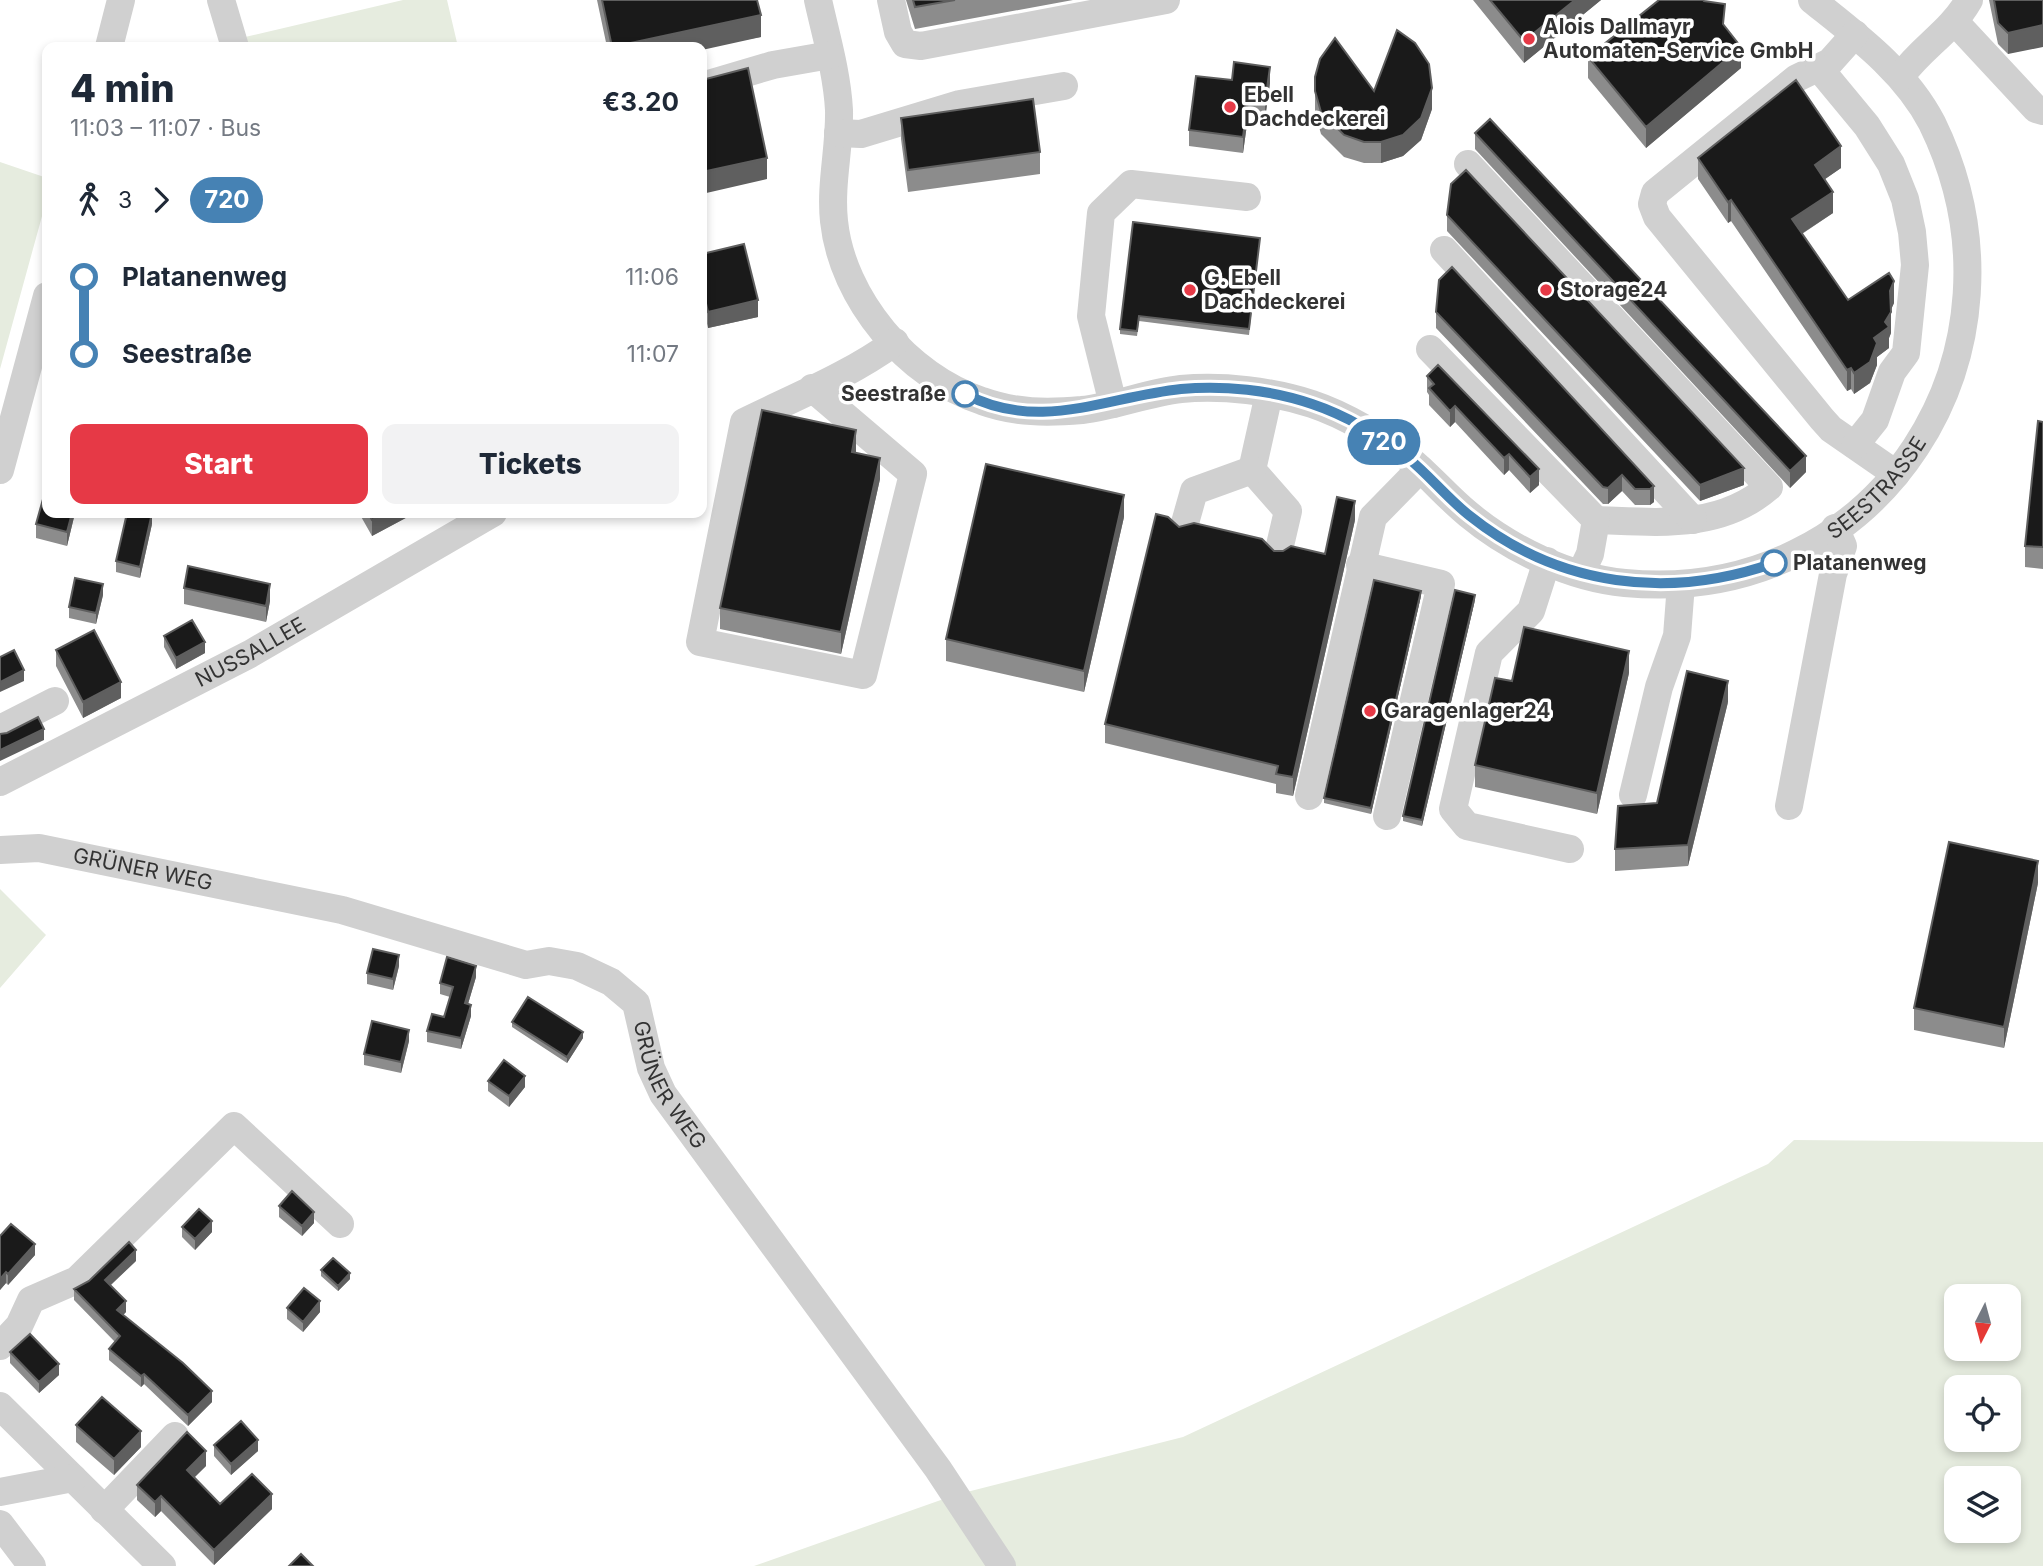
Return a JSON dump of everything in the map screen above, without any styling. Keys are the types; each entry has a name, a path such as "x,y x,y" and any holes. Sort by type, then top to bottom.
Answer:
{"street":[{"path":"110,42 121,0"},
{"path":"221,0 234,42"},
{"name":"SEESTRASSE","path":"818,0 839,108 834,222 841,254 868,313 930,375 977,400 1038,413 1113,404 1182,389 1243,390 1311,404 1340,416 1379,439 1419,469 1471,517 1547,561 1622,583 1681,584 1728,577 1774,563 1803,550 1864,512 1936,419 1950,387 1965,331 1969,274 1967,226 1955,177 1931,121 1901,76 1812,0"},
{"path":"891,0 901,38 905,44 921,46 1166,0"},
{"path":"1901,76 1915,57 1963,11 2036,109 2043,111"},
{"path":"1854,34 1830,62 1797,78 1655,193 1652,204 1657,217 1822,419 1896,474"},
{"path":"707,85 773,65 830,55"},
{"path":"1819,68 1867,125 1891,164 1905,199 1912,232 1915,265 1906,353 1892,372 1875,420 1855,445"},
{"path":"838,133 861,134 960,104 1064,86"},
{"path":"1430,349 1596,520 1709,519 1752,502 1769,487 1468,164"},
{"path":"1113,404 1091,316 1101,214 1130,184 1247,197"},
{"path":"1444,250 1693,520"},
{"path":"0,470 42,317"},
{"path":"812,388 913,474 863,675 700,642 744,422 812,388 873,358 895,342"},
{"path":"1252,470 1269,394"},
{"path":"1309,796 1373,517 1419,469"},
{"path":"1183,530 1194,491 1252,470"},
{"path":"1252,470 1288,511 1278,554"},
{"name":"NUSSALLEE","path":"0,782 250,653 484,518"},
{"path":"1581,573 1590,554 1596,520"},
{"path":"1789,806 1833,574 1843,546 1835,528"},
{"path":"1547,561 1531,611 1489,653 1453,809 1466,826 1570,849"},
{"path":"1360,565 1441,584 1387,816"},
{"path":"1633,794 1659,687 1677,636 1681,584"},
{"path":"0,729 55,701"},
{"name":"GRÜNER WEG","path":"0,850 39,848 342,910 526,965 549,961 577,966 611,982 636,1003 651,1068 663,1094 938,1469 1002,1566"},
{"path":"0,1346 19,1326 31,1300 77,1280 234,1126 340,1224"},
{"path":"0,1406 162,1566"},
{"path":"104,1510 175,1436"},
{"path":"0,1492 73,1478"},
{"path":"0,1524 32,1566"}],"shaded area":[{"path":"403,0 447,0 457,42 246,42 245,37"},
{"path":"0,162 42,176 42,216 0,369"},
{"path":"0,889 46,935 0,988"},
{"path":"1794,1140 2043,1142 2043,1566 754,1566 955,1495 1183,1437 1768,1164"}],"building":[{"path":"602,0 757,0 761,15 635,42 611,42"},
{"path":"913,0 955,0 915,7"},
{"path":"1490,0 1575,0 1524,41"},
{"path":"1659,0 1703,0 1725,4 1723,24 1741,47 1646,127 1588,57"},
{"path":"1994,0 2043,0 2043,25 2008,33 1998,23"},
{"path":"1397,30 1415,43 1429,64 1432,88 1421,118 1403,135 1381,142 1364,142 1344,135 1321,112 1315,91 1315,77 1320,59 1335,38 1374,91"},
{"name":"Ebell Dachdeckerei","path":"1234,62 1270,67 1265,103 1248,101 1243,137 1189,130 1196,76 1232,80"},
{"path":"748,68 767,158 707,171 707,79"},
{"path":"1796,80 1841,146 1815,165 1833,192 1792,219 1848,300 1889,273 1894,281 1890,291 1891,312 1885,322 1889,327 1874,338 1877,343 1870,362 1854,373 1851,368 1847,370 1731,200 1728,202 1698,158"},
{"path":"1033,99 1040,152 908,170 901,118"},
{"path":"1490,119 1806,456 1790,471 1475,133"},
{"path":"1466,170 1744,468 1700,485 1447,215 1451,184"},
{"name":"G. Ebell Dachdeckerei","path":"1133,222 1260,238 1249,329 1139,316 1137,331 1120,329"},
{"path":"744,244 758,300 708,312 707,253"},
{"path":"1452,267 1654,486 1650,489 1635,489 1622,475 1608,488 1603,487 1436,312 1439,280"},
{"path":"1438,365 1539,469 1530,477 1509,454 1504,458 1455,406 1450,411 1429,388 1434,384 1427,376"},
{"path":"762,410 856,430 852,452 880,458 841,632 720,608"},
{"path":"2038,421 2043,422 2043,547 2025,546"},
{"path":"986,464 1124,495 1084,671 946,639"},
{"path":"1337,497 1355,501 1293,777 1276,774 1278,766 1105,724 1156,514 1168,517 1179,527 1194,523 1262,539 1274,551 1283,551 1291,546 1325,554"},
{"path":"42,503 42,518 71,518 67,532 36,524"},
{"path":"126,518 151,518 140,567 116,561"},
{"path":"188,566 270,584 266,606 184,588"},
{"path":"75,578 103,584 96,613 69,607"},
{"path":"1374,580 1421,591 1371,808 1324,798"},
{"path":"1455,590 1475,595 1422,820 1403,816"},
{"path":"192,620 205,642 176,658 164,636"},
{"path":"1524,627 1629,651 1597,793 1475,765 1495,678 1512,681"},
{"path":"94,630 121,682 83,702 56,650"},
{"path":"14,650 24,670 0,682 0,657"},
{"path":"1687,671 1728,681 1688,845 1615,849 1618,806 1657,803"},
{"path":"38,717 44,729 0,750 0,734"},
{"path":"1949,842 2038,861 2004,1027 1914,1008"},
{"path":"373,949 399,955 393,979 367,973"},
{"path":"447,957 476,966 465,1003 471,1005 461,1038 427,1031 432,1014 444,1017 453,987 440,983"},
{"path":"528,997 583,1032 567,1057 512,1022"},
{"path":"372,1021 409,1030 401,1062 364,1054"},
{"path":"504,1060 525,1076 509,1096 488,1081"},
{"path":"292,1191 314,1212 302,1226 279,1206"},
{"path":"199,1209 212,1221 195,1239 182,1227"},
{"path":"11,1224 35,1244 8,1274 6,1272 0,1279 0,1236"},
{"path":"129,1242 136,1250 105,1280 126,1301 117,1310 183,1363 212,1391 188,1415 144,1374 141,1376 109,1349 120,1336 74,1289 89,1281"},
{"path":"333,1258 350,1273 338,1286 321,1270"},
{"path":"304,1288 320,1301 303,1322 287,1308"},
{"path":"30,1334 59,1364 39,1382 10,1352"},
{"path":"102,1397 141,1431 114,1459 76,1425"},
{"path":"241,1421 258,1440 231,1464 214,1445"},
{"path":"187,1432 206,1451 187,1470 220,1504 252,1474 272,1494 214,1550 161,1496 155,1502 137,1485"},
{"path":"301,1554 313,1566 289,1566"}],"bus line":[{"name":"720","path":"965,394 994,405 1038,413 1087,409 1182,389 1243,390 1269,394 1311,404 1340,416 1379,439 1408,458 1471,517 1498,535 1560,568 1622,583 1681,584 1716,580 1774,563"}],"place":[{"name":"Alois Dallmayr Automaten-Service GmbH","path":"1529,39"},
{"name":"Ebell Dachdeckerei","path":"1230,107"},
{"name":"G. Ebell Dachdeckerei","path":"1190,290"},
{"name":"Storage24","path":"1546,290"},
{"name":"Seestraße","path":"965,394"},
{"name":"Platanenweg","path":"1774,563"},
{"name":"Garagenlager24","path":"1370,711"}]}
